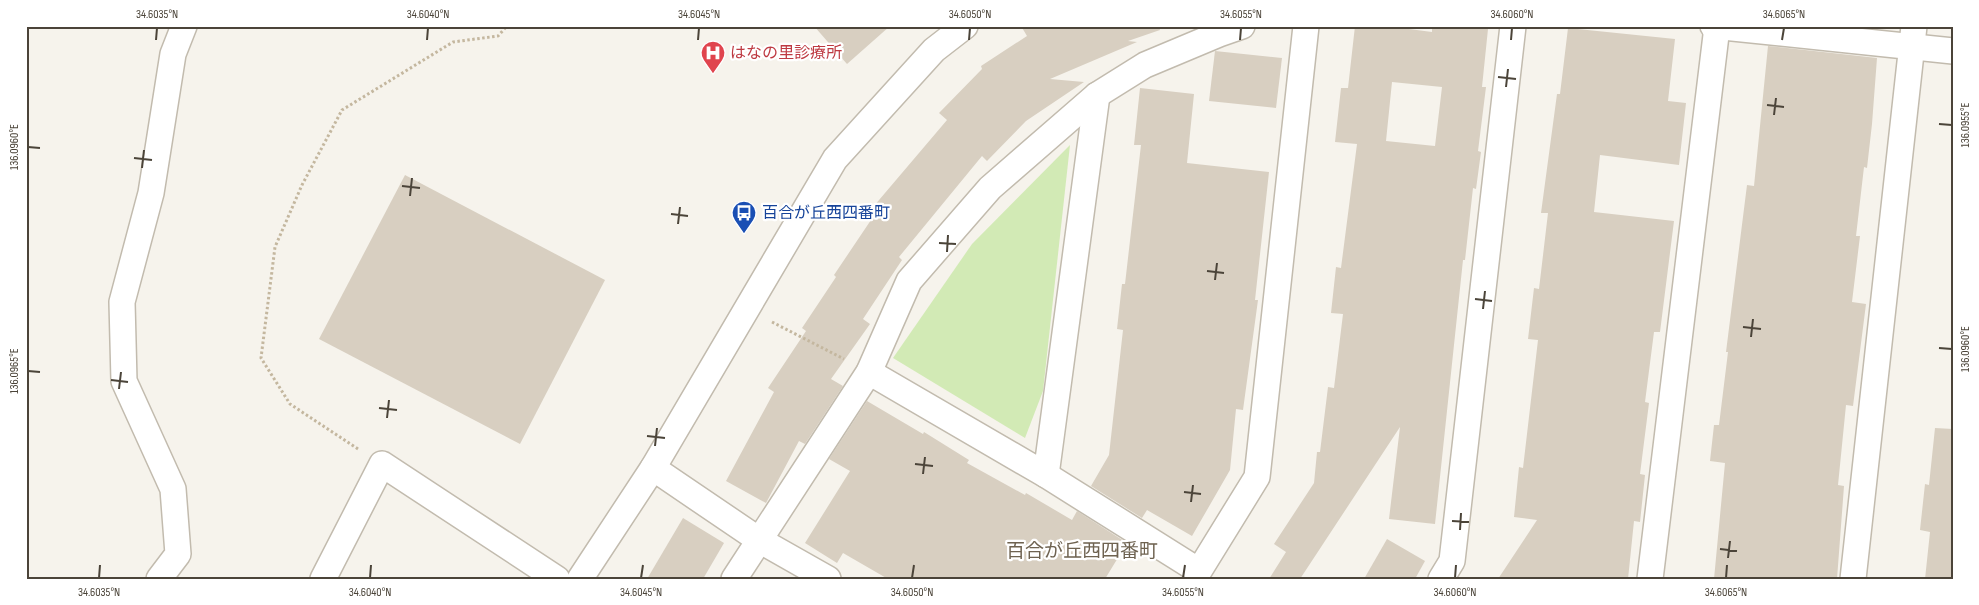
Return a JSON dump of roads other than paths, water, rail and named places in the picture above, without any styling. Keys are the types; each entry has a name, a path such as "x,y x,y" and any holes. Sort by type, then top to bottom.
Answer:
{"street":[{"path":"159,579 178,554 173,489 124,381 122,302 151,193 173,54 184,26"},
{"path":"580,579 653,468 836,159 934,50 965,26"},
{"path":"734,579 869,372 909,281 990,188 1097,95 1145,65 1242,26"},
{"path":"869,372 1046,475 1199,571 1258,477 1306,26"},
{"path":"1441,579 1452,561 1513,26"},
{"path":"1713,26 1913,37 1953,52"},
{"path":"1650,579 1717,27"},
{"path":"1853,579 1913,37"},
{"path":"1046,475 1097,95"},
{"path":"323,579 382,464 557,579"},
{"path":"653,468 759,540 828,579"}],"place":[{"name":"はなの里診療所","path":"713,74"},
{"name":"百合が丘西四番町","path":"744,234"}],"district":[{"name":"百合が丘西四番町","path":"1082,551"}]}
